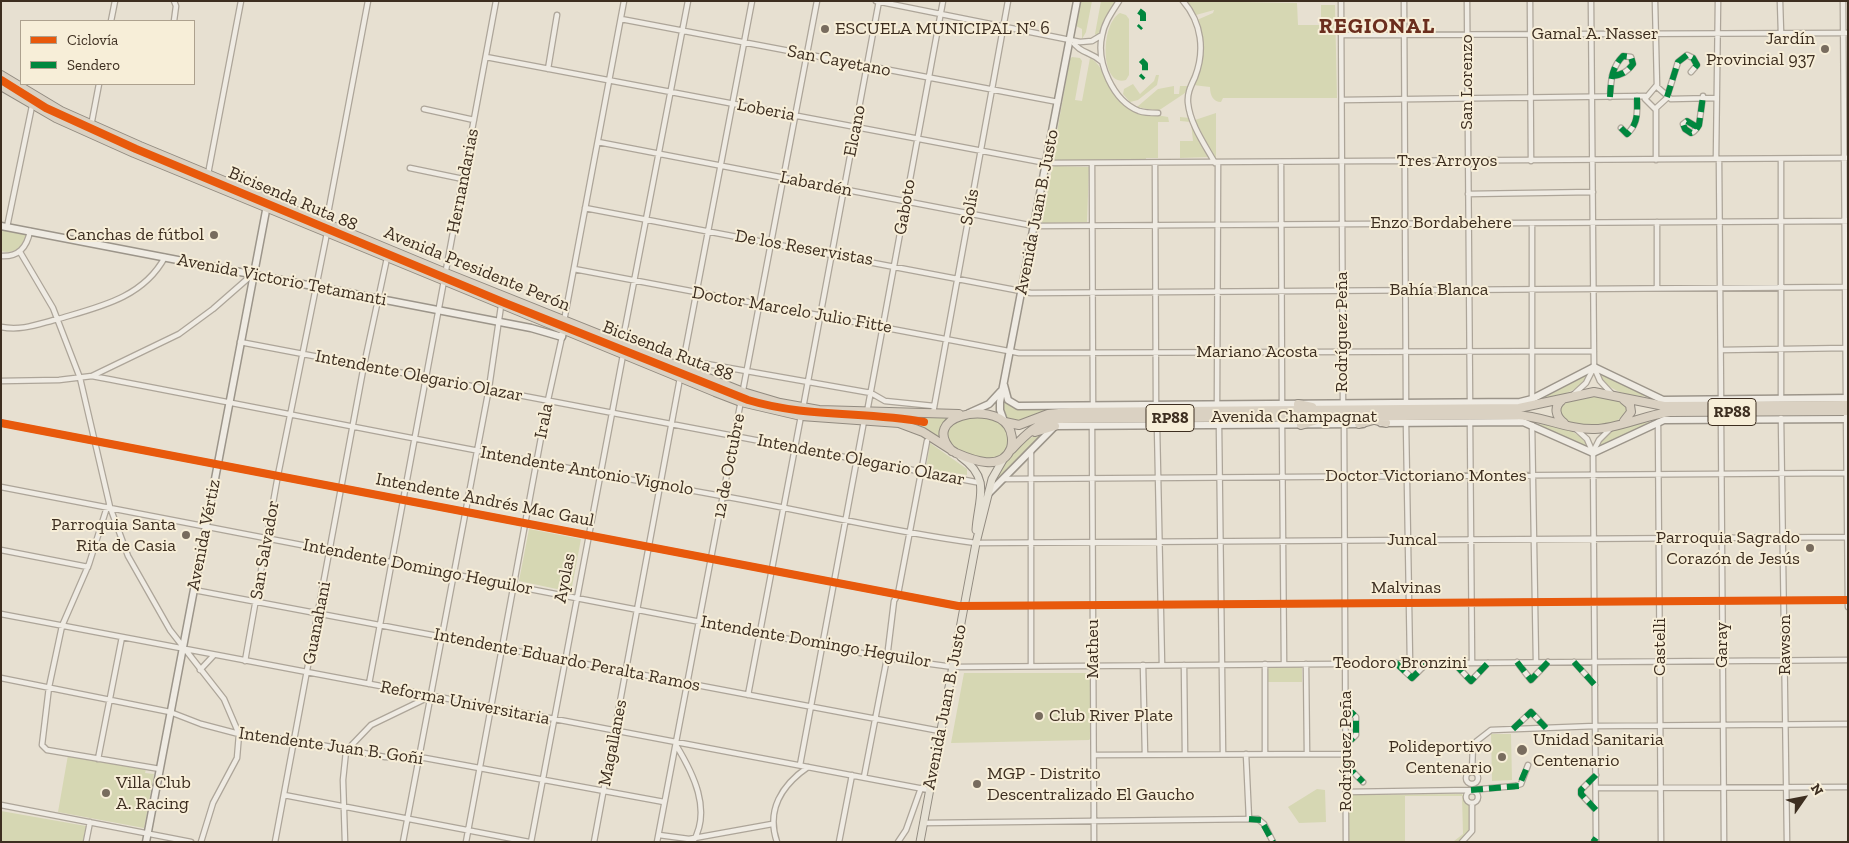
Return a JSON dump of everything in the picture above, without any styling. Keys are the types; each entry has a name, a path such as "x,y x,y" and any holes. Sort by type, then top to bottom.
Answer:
{"highway":[{"name":"Avenida Presidente Perón","path":"1,75 90,128 267,204 326,224 445,277 563,334 623,355 741,402 864,421 907,425 923,432 954,452"},
{"name":"Avenida Presidente Perón","path":"1,86 32,106 208,174 327,233 387,258 445,277 564,321 682,370 743,392 802,412 933,410 966,414"},
{"name":"Avenida Champagnat","path":"1386,413 1520,408 1594,392 1664,406 1847,408"},
{"path":"1617,396 1628,403 1631,412 1628,417 1617,425"},
{"path":"1564,399 1559,403 1556,411 1559,419 1571,426"},
{"path":"1048,414 1077,406"},
{"path":"1360,413 1373,407 1386,413"},
{"path":"1300,414 1313,408 1327,414"},
{"name":"Avenida Champagnat","path":"1004,422 1019,425 1048,414 1386,413 1520,415 1595,429 1670,412 1847,408"},
{"path":"1360,413 1373,420 1386,413"},
{"path":"954,452 946,441 945,428 952,420 966,414"},
{"name":"RP88","path":"966,414 991,416 1004,422"},
{"name":"Avenida Champagnat","path":"1007,454 1024,436 1045,422 1060,419 1300,414"},
{"path":"1300,414 1315,421 1327,414"},
{"path":"1004,422 1012,437 1007,454"},
{"path":"1024,436 1055,426"},
{"name":"RP88","path":"954,452 987,462 1007,454"}],"main road":[{"path":"954,452 973,467 981,483"},
{"name":"Avenida Juan B. Justo","path":"920,842 925,789 940,731 976,543 994,473 1007,454"},
{"name":"Avenida Juan B. Justo","path":"976,543 982,496 981,483"}],"street":[{"path":"111,20 114,1"},
{"path":"208,174 241,1"},
{"path":"326,224 368,1"},
{"name":"Hernandarias","path":"369,684 428,377 496,1"},
{"name":"Irala","path":"466,842 536,462 563,334 624,1"},
{"path":"622,345 688,1"},
{"path":"682,370 752,1"},
{"name":"12 de Octubre","path":"657,842 689,683 817,1"},
{"path":"878,1 1083,42 1096,40 1102,35"},
{"name":"Elcano","path":"748,694 796,448 878,1"},
{"name":"Gaboto","path":"867,412 943,1"},
{"name":"Solís","path":"933,410 1008,1"},
{"name":"Avenida Juan B. Justo","path":"1004,422 999,406 1077,1"},
{"path":"1100,61 1102,35 1108,19 1119,1"},
{"path":"1183,1 1194,18 1200,40 1199,63 1188,94 1188,104 1191,115 1216,163 1217,405"},
{"name":"Rodríguez Peña","path":"1341,1 1346,842"},
{"path":"1404,1 1406,403"},
{"name":"San Lorenzo","path":"1467,1 1470,402"},
{"path":"1530,1 1530,161"},
{"path":"1591,1 1594,367 1603,384 1617,396"},
{"path":"1655,1 1657,87 1667,97 1716,98"},
{"path":"1718,1 1718,93 1716,98 1720,222 1721,399"},
{"path":"1780,1 1781,33"},
{"path":"1843,1 1846,99 1848,607"},
{"path":"174,20 175,4"},
{"path":"548,69 557,15"},
{"name":"San Cayetano","path":"621,19 1058,102"},
{"name":"Gamal A. Nasser","path":"1341,35 1845,32"},
{"path":"1070,39 1082,52 1094,55 1100,61 1116,89 1127,103 1140,111 1158,113"},
{"path":"1082,52 1083,42"},
{"path":"1656,109 1667,97 1678,62 1687,54 1693,58 1697,65 1691,72"},
{"path":"1610,97 1612,76 1616,63 1625,55 1632,57 1634,64 1629,69 1623,74 1612,76"},
{"name":"Loberia","path":"486,57 1046,163"},
{"path":"90,128 99,85"},
{"path":"1342,100 1645,96 1654,87 1657,87"},
{"path":"1620,128 1627,134 1635,127 1637,96"},
{"path":"1645,96 1656,109 1656,160"},
{"path":"1697,127 1700,123 1702,98"},
{"path":"4,227 32,106"},
{"path":"424,110 474,120"},
{"name":"Labardén","path":"598,142 1034,226"},
{"name":"Tres Arroyos","path":"1046,163 1846,158"},
{"path":"1781,398 1782,159"},
{"path":"1281,162 1282,404"},
{"path":"1092,163 1093,406"},
{"path":"1155,163 1156,405"},
{"path":"410,168 463,179"},
{"path":"1468,194 1593,192"},
{"name":"Avenida Vértiz","path":"146,842 267,204"},
{"name":"De los Reservistas","path":"585,208 895,265 1031,293"},
{"name":"Enzo Bordabehere","path":"1034,226 1846,221"},
{"path":"1657,222 1657,287"},
{"path":"1532,223 1532,399"},
{"name":"Avenida Victorio Tetamanti","path":"4,227 315,286 377,300 563,334"},
{"path":"1,256 12,256 20,252 27,244 30,231"},
{"name":"San Salvador","path":"245,661 278,475 327,233"},
{"path":"20,252 58,319 80,378 109,507 128,556 143,585 182,649 224,699 239,734 237,758 213,803 201,842"},
{"path":"1,327 20,329 100,308 133,291 151,277 165,257"},
{"name":"Guanahani","path":"276,842 364,366 387,258"},
{"name":"Doctor Marcelo Julio Fitte","path":"574,269 1010,351"},
{"path":"1,381 41,381 92,376 179,334 213,309 253,274"},
{"name":"Bahía Blanca","path":"1031,293 1593,289 1720,286 1846,287"},
{"path":"403,842 489,388 502,306"},
{"name":"Intendente Olegario Olazar","path":"240,342 981,483"},
{"path":"1720,350 1846,348"},
{"name":"Mariano Acosta","path":"1010,351 1594,351"},
{"name":"Ayolas","path":"530,842 623,355"},
{"path":"684,360 871,393 885,401 933,410"},
{"path":"1564,399 1583,386 1594,367"},
{"name":"Avenida Champagnat","path":"1520,402 1532,399 1594,367 1663,400"},
{"name":"Intendente Antonio Vignolo","path":"92,376 415,440 784,507 910,533 976,543"},
{"name":"Magallanes","path":"594,842 680,378"},
{"path":"966,414 989,404 1004,385"},
{"name":"Avenida Champagnat","path":"1004,385 1008,400 1015,406 1282,404 1300,414 1386,413 1406,403 1520,402 1564,399"},
{"name":"Avenida Champagnat","path":"1628,400 1781,398 1847,408"},
{"name":"Avenida Champagnat","path":"1627,421 1781,418 1847,408"},
{"name":"Avenida Champagnat","path":"1386,413 1406,423 1559,422"},
{"name":"Avenida Champagnat","path":"1055,426 1282,425 1300,414"},
{"name":"Rawson","path":"1781,418 1787,842"},
{"name":"Garay","path":"1720,419 1724,842"},
{"path":"800,765 864,421"},
{"name":"Avenida Champagnat","path":"1519,421 1593,453 1661,421"},
{"name":"Castelli","path":"1661,421 1658,474 1661,842"},
{"path":"1470,422 1472,663"},
{"name":"Intendente Andrés Mac Gaul","path":"1,423 964,606"},
{"path":"1406,423 1410,663"},
{"path":"1282,425 1284,664"},
{"path":"1532,425 1536,662"},
{"path":"1593,453 1601,438 1617,425"},
{"path":"988,494 1055,426"},
{"name":"Matheu","path":"1092,426 1094,842"},
{"path":"1157,426 1162,665"},
{"path":"1219,426 1218,477 1223,754"},
{"path":"1571,426 1585,436 1593,453 1595,840"},
{"path":"864,777 887,658 886,650 894,601 898,594 927,442"},
{"path":"1031,451 1031,666"},
{"name":"Doctor Victoriano Montes","path":"1004,478 1847,473"},
{"name":"Intendente Domingo Heguilor","path":"1,486 392,563 454,573 823,644 887,658 953,667"},
{"path":"109,507 88,567 62,626 48,687 41,742 47,750 160,769"},
{"name":"Juncal","path":"976,543 1848,537"},
{"path":"1,550 88,567"},
{"name":"Intendente Eduardo Peralta Ramos","path":"194,590 442,635 940,731"},
{"name":"Malvinas","path":"964,606 1848,600"},
{"name":"Reforma Universitaria","path":"1,614 676,744 925,789"},
{"path":"98,759 122,637"},
{"path":"200,670 214,655"},
{"name":"Teodoro Bronzini","path":"953,667 1848,660"},
{"path":"1517,662 1531,680 1548,662"},
{"path":"1574,662 1595,685"},
{"path":"1396,663 1412,678 1427,663"},
{"path":"1454,663 1471,681 1488,663"},
{"path":"1265,664 1265,754"},
{"path":"1306,664 1306,754"},
{"path":"1143,665 1145,755"},
{"path":"1184,665 1185,754"},
{"name":"Intendente Juan B. Goñi","path":"1,678 170,712 201,724 239,734 294,740 385,757 419,758 664,802"},
{"path":"345,842 343,770 346,751 371,725 430,696"},
{"path":"1346,707 1356,717 1356,735 1346,745"},
{"path":"1513,729 1531,712 1546,728"},
{"path":"1472,772 1472,747 1480,736 1490,730 1595,726 1848,724"},
{"path":"676,744 693,775 699,795 700,822 694,840"},
{"path":"1246,754 1249,819"},
{"path":"1094,755 1346,754"},
{"path":"1346,765 1362,782"},
{"path":"1346,792 1519,786 1528,766"},
{"path":"777,842 772,824 779,796 792,780 808,767"},
{"path":"1472,772 1468,774 1466,779 1478,798 1472,804"},
{"path":"1463,841 1472,831 1472,804 1466,798 1466,794 1478,779 1477,775 1472,772"},
{"path":"839,842 852,775"},
{"path":"1596,775 1580,790 1581,794 1596,810"},
{"path":"1596,788 1848,786"},
{"path":"898,842 906,830 925,789"},
{"path":"284,795 530,842"},
{"path":"1,805 191,842"},
{"path":"923,822 1249,819 1261,820 1273,842"},
{"path":"86,842 90,822"},
{"path":"658,835 694,840 772,824"}],"green space":[{"path":"1081,1 1092,1 1086,32 1082,39 1082,29 1076,26"},
{"path":"1101,1 1116,1 1097,36 1095,34"},
{"path":"1186,1 1297,3 1298,25 1321,25 1321,5 1335,5 1337,98 1223,98 1221,102 1216,101 1211,95 1210,87 1193,85 1199,69 1197,20 1213,13 1214,10 1196,15"},
{"path":"1120,13 1126,15 1129,19 1129,75 1126,80 1117,80 1111,74 1107,65 1106,54 1106,41 1109,29 1113,19"},
{"path":"1072,57 1080,58 1082,61 1075,100 1082,101 1090,58 1098,65 1125,102 1147,113 1168,117 1169,122 1158,122 1158,158 1146,158 1146,160 1052,160 1070,59"},
{"path":"1156,75 1159,75 1157,85 1138,100 1130,102 1123,94 1124,89 1133,84 1140,94 1154,81"},
{"path":"1174,86 1174,94 1179,94 1180,86 1188,86 1185,93 1158,111 1137,107 1158,89"},
{"path":"1216,113 1216,157 1214,157 1195,120"},
{"path":"1180,117 1190,118 1211,157 1180,158 1180,141 1193,141 1191,122 1180,121"},
{"path":"1055,166 1089,167 1087,222 1043,223 1040,221 1040,217 1043,215 1052,168"},
{"path":"1,230 27,234 21,246 14,251 6,252 1,251"},
{"path":"1598,371 1651,397 1627,394 1613,389 1602,379"},
{"path":"1589,372 1580,386 1573,390 1559,395 1534,399"},
{"path":"1003,395 1006,402 1018,409 1057,409 1026,421 1011,422 1005,418 1002,411"},
{"path":"1589,395 1616,399 1628,409 1615,422 1597,427 1578,425 1561,417 1560,408 1568,401"},
{"path":"750,398 791,407 952,415 948,419 942,440 919,428 822,417 748,400"},
{"path":"971,417 991,418 1003,426 1009,441 1005,452 991,459 979,458 966,454 949,441 947,432 954,424"},
{"path":"1652,422 1597,449 1612,431 1628,425"},
{"path":"1536,424 1567,429 1580,437 1589,449"},
{"path":"1048,430 994,483 1002,466 1015,450 1039,433"},
{"path":"930,443 967,469 967,475 926,469"},
{"path":"529,529 581,539 571,592 519,581"},
{"path":"1267,667 1302,667 1302,682 1268,682"},
{"name":"Club River Plate","path":"964,673 1089,673 1092,675 1091,738 1089,740 951,743"},
{"name":"Polideportivo Centenario","path":"1491,734 1511,734 1512,780 1492,781"},
{"name":"Villa Club A. Racing","path":"68,755 146,769 145,773 154,774 144,828 58,812"},
{"path":"1317,789 1325,790 1326,822 1299,823 1288,807"},
{"path":"1462,794 1470,807 1470,830 1458,842 1414,842 1454,841 1463,834 1462,796 1405,796 1405,842 1349,842 1348,795"},
{"path":"1,811 86,826 83,842 1,842"}],"marked path":[{"path":"1139,11 1143,14 1143,24 1139,28"},
{"path":"1667,97 1678,62 1687,55 1693,58 1697,65 1691,72"},
{"path":"1610,97 1611,80 1612,75 1616,65 1623,56 1631,57 1633,64 1629,69 1619,75 1612,76"},
{"path":"1141,60 1145,64 1145,74 1141,78"},
{"path":"1621,128 1627,134 1634,126 1637,96"},
{"path":"1697,127 1687,121 1683,124 1685,129 1691,133 1697,129 1703,96"},
{"path":"1517,662 1531,680 1548,662"},
{"path":"1574,662 1595,685"},
{"path":"1396,663 1412,678 1427,663"},
{"path":"1454,663 1471,681 1488,663"},
{"path":"1346,707 1356,717 1356,735 1346,745"},
{"path":"1513,729 1531,712 1546,728"},
{"path":"1346,765 1363,782"},
{"path":"1471,790 1519,786 1528,765"},
{"path":"1596,775 1581,790 1581,794 1596,810"},
{"path":"1249,819 1261,820 1273,842"},
{"path":"1593,842 1596,838"}],"cycle path":[{"name":"Bicisenda Ruta 88","path":"1,80 46,108 136,149 505,303 748,400 770,406 814,412 880,416 924,422"},
{"path":"1,423 958,606 1848,600"}],"place":[{"name":"ESCUELA MUNICIPAL Nº 6","path":"825,29"},
{"name":"Jardín Provincial 937","path":"1825,49"},
{"name":"Canchas de fútbol","path":"214,235"},
{"name":"Parroquia Santa Rita de Casia","path":"186,535"},
{"name":"Parroquia Sagrado Corazón de Jesús","path":"1810,548"},
{"name":"Club River Plate","path":"1039,716"},
{"name":"Unidad Sanitaria Centenario","path":"1522,750"},
{"name":"Polideportivo Centenario","path":"1502,757"},
{"name":"MGP - Distrito Descentralizado El Gaucho","path":"977,784"},
{"name":"Villa Club A. Racing","path":"106,793"}],"district":[{"name":"REGIONAL","path":"1377,27"}]}
